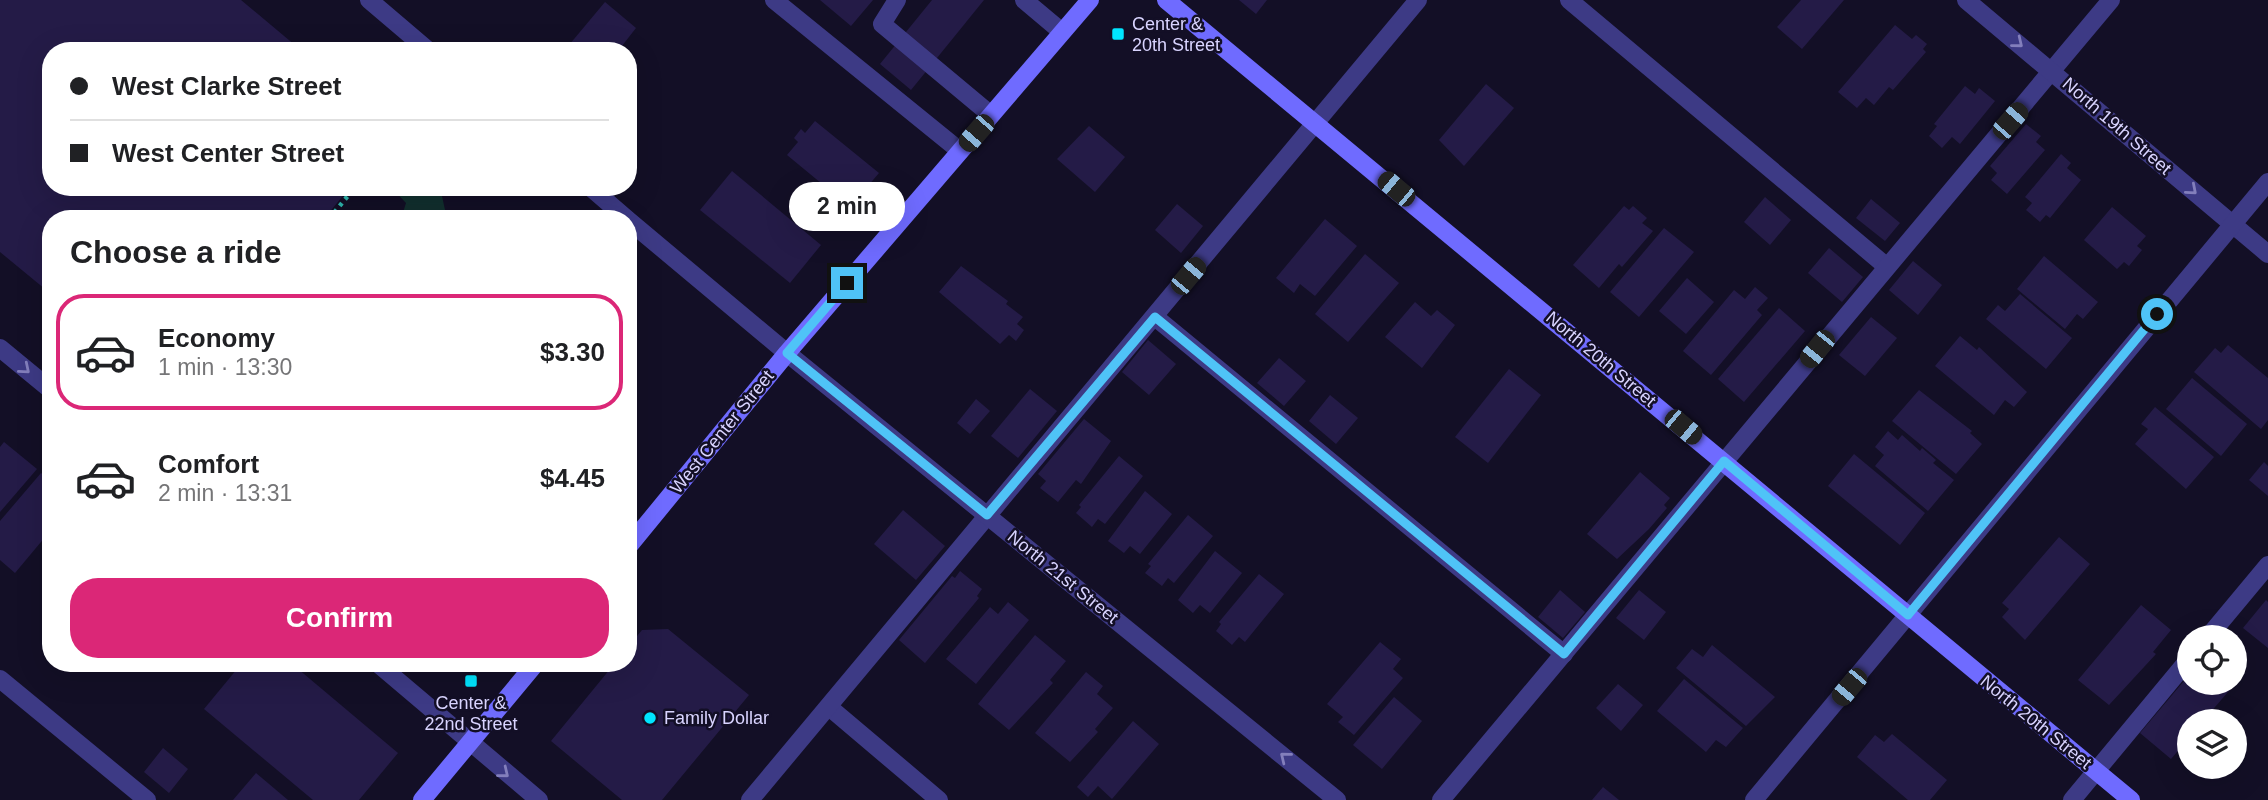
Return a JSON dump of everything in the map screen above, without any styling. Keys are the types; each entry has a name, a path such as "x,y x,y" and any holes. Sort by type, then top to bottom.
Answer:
{"main road":[{"name":"West Center Street","path":"637,536 787,353 1090,0"},
{"name":"North 20th Street","path":"1166,0 2131,800"},
{"path":"422,800 529,672"}],"street":[{"path":"369,0 418,42"},
{"path":"775,0 960,151"},
{"path":"897,0 882,24 991,115"},
{"path":"1024,0 1062,33"},
{"path":"750,800 1155,317 1314,121 1418,0"},
{"path":"1569,0 1886,266"},
{"name":"North 19th Street","path":"1966,0 2268,254"},
{"path":"1441,800 2111,0"},
{"path":"1754,800 2268,182"},
{"name":"North 21st Street","path":"601,196 617,210"},
{"name":"North 21st Street","path":"637,227 787,353 1338,800"},
{"path":"1155,317 1564,654"},
{"path":"0,348 42,383"},
{"path":"2219,625 2266,572"},
{"path":"387,672 539,800"},
{"path":"2072,800 2177,673"},
{"path":"0,679 147,800"},
{"path":"829,707 939,800"}],"path":[{"path":"336,210 348,196"}],"green space":[{"path":"399,196 442,196 445,210 404,210 406,203"}],"building":[{"path":"0,0 241,0 291,42 42,42 42,196 343,196 331,210 42,210 42,287 0,252"},
{"path":"820,0 873,0 851,26"},
{"path":"932,0 984,0 911,90 880,64"},
{"path":"1239,0 1267,0 1256,14"},
{"path":"1801,0 1844,0 1802,49 1777,27"},
{"path":"605,2 636,28 625,42 572,42"},
{"path":"1895,25 1912,39 1916,35 1927,44 1923,49 1926,52 1893,90 1889,87 1874,105 1866,98 1857,108 1838,92"},
{"path":"1486,84 1514,108 1464,166 1439,140"},
{"path":"1965,86 1975,94 1979,88 1995,101 1960,144 1952,137 1942,148 1929,136 1937,126 1934,124"},
{"path":"815,121 879,173 850,207 787,155 798,142 794,138 801,129 805,133"},
{"path":"2026,124 2041,136 2036,142 2045,150 2007,194 1991,180 1997,173 1990,166"},
{"path":"1089,126 1125,157 1095,192 1057,159"},
{"path":"2061,154 2071,163 2067,168 2081,180 2050,218 2046,215 2040,222 2026,210 2032,203 2025,197"},
{"path":"732,171 821,245 790,283 700,210"},
{"path":"1765,197 1791,220 1770,245 1744,222"},
{"path":"1871,199 1900,223 1885,241 1856,218"},
{"path":"1177,204 1203,226 1181,253 1155,230"},
{"path":"1624,206 1629,210 1633,206 1647,218 1642,223 1653,231 1622,267 1619,264 1599,288 1573,265"},
{"path":"2112,207 2146,236 2137,246 2142,250 2129,266 2124,262 2117,269 2084,240"},
{"path":"1325,219 1357,246 1315,296 1300,284 1294,293 1276,278"},
{"path":"1664,228 1694,252 1639,317 1610,292"},
{"path":"1829,248 1863,277 1842,302 1808,273"},
{"path":"1365,254 1399,283 1348,342 1315,314"},
{"path":"2044,256 2098,302 2083,319 2077,314 2065,329 2017,289"},
{"path":"1913,261 1942,285 1918,315 1889,290"},
{"path":"961,266 1008,301 1006,304 1023,317 1017,324 1024,330 1016,341 1009,335 1000,344 939,292"},
{"path":"1687,278 1714,302 1686,334 1659,311"},
{"path":"1755,287 1768,298 1757,310 1762,315 1711,375 1683,351 1734,290 1745,299"},
{"path":"2020,294 2072,338 2046,369 1986,319 1998,305 2005,311"},
{"path":"1415,302 1431,316 1437,310 1455,325 1422,368 1385,337"},
{"path":"1779,308 1805,331 1744,402 1718,379"},
{"path":"1871,317 1897,338 1865,376 1839,355"},
{"path":"1960,336 1977,350 1979,347 2027,392 2014,407 2005,400 1994,415 1935,366"},
{"path":"1148,340 1176,364 1149,395 1122,372"},
{"path":"2228,345 2268,378 2268,420 2261,429 2194,372 2215,348 2221,353"},
{"path":"1279,358 1306,381 1284,406 1257,383"},
{"path":"1509,369 1541,395 1488,463 1455,437"},
{"path":"2192,378 2247,424 2221,456 2166,409"},
{"path":"1030,389 1057,411 1018,458 991,436"},
{"path":"1919,390 1972,431 1970,433 1982,444 1956,474 1892,421"},
{"path":"1330,395 1358,418 1336,444 1309,421"},
{"path":"976,399 990,411 970,434 957,423"},
{"path":"2155,407 2214,457 2186,489 2135,444 2148,429 2141,424"},
{"path":"1084,419 1111,441 1081,484 1076,480 1058,502 1040,488 1046,481 1038,474"},
{"path":"1888,431 1898,440 1902,435 1920,451 1922,448 1936,460 1933,463 1954,480 1928,511 1875,466 1884,455 1875,447"},
{"path":"4,442 37,469 0,512 0,447"},
{"path":"1854,454 1925,513 1900,545 1828,486"},
{"path":"1119,456 1143,476 1105,524 1098,519 1092,527 1076,513 1081,507 1079,505"},
{"path":"2264,462 2268,466 2268,496 2249,480"},
{"path":"1640,472 1670,498 1664,505 1667,508 1649,529 1617,559 1587,534"},
{"path":"42,474 42,541 15,573 0,560 0,521"},
{"path":"1145,491 1172,514 1140,554 1130,546 1124,553 1108,541"},
{"path":"903,510 945,546 916,580 874,544"},
{"path":"1188,515 1213,536 1174,583 1168,578 1162,586 1145,573 1151,566 1148,564"},
{"path":"2059,537 2090,564 2025,640 2002,617 2009,609 2002,603"},
{"path":"1215,551 1242,573 1210,613 1200,605 1193,613 1178,600"},
{"path":"960,571 982,589 977,596 979,598 925,663 899,640 952,576 955,578"},
{"path":"1259,574 1284,594 1245,642 1239,637 1232,645 1216,631 1221,624 1219,622"},
{"path":"1560,590 1585,612 1563,638 1538,617"},
{"path":"1639,590 1666,612 1644,640 1616,618"},
{"path":"2266,600 2268,648 2247,631 2245,625"},
{"path":"1008,602 1029,620 976,684 946,659 990,607 998,614"},
{"path":"2141,605 2171,630 2153,652 2156,654 2109,705 2078,680"},
{"name":"Family Dollar","path":"668,629 749,695 662,800 622,800 551,741 608,672 637,672 637,636 642,630"},
{"path":"1035,635 1066,661 1050,680 1053,683 1009,730 978,704"},
{"path":"1380,642 1401,659 1393,669 1403,678 1354,735 1338,722 1343,717 1327,704"},
{"path":"1712,645 1775,697 1746,726 1676,668 1692,649 1703,657"},
{"path":"235,672 302,672 398,753 359,800 313,800 204,709"},
{"path":"1086,672 1103,686 1097,694 1113,708 1095,729 1098,732 1070,762 1035,733"},
{"path":"1684,679 1743,728 1726,747 1716,740 1706,752 1657,711"},
{"path":"1618,684 1643,705 1621,731 1596,708"},
{"path":"2177,689 2177,695 2225,695 2213,709 2177,709 2177,752 2171,759 2140,733"},
{"path":"1394,697 1422,721 1382,769 1353,745"},
{"path":"1133,721 1159,744 1112,799 1098,786 1088,797 1077,787"},
{"path":"1892,734 1947,780 1930,800 1908,800 1857,757 1875,735 1884,742"},
{"path":"163,748 188,769 169,793 144,772"},
{"path":"256,773 288,800 233,800"},
{"path":"1603,787 1619,800 1592,800"}],"place":[{"name":"Center & 20th Street","path":"1118,34"},
{"name":"Center & 22nd Street","path":"471,681"},
{"name":"Family Dollar","path":"650,718"}],"route":[{"path":"847,283 787,353 987,515 1155,317 1564,654 1724,461 1908,615 2157,314"}]}
